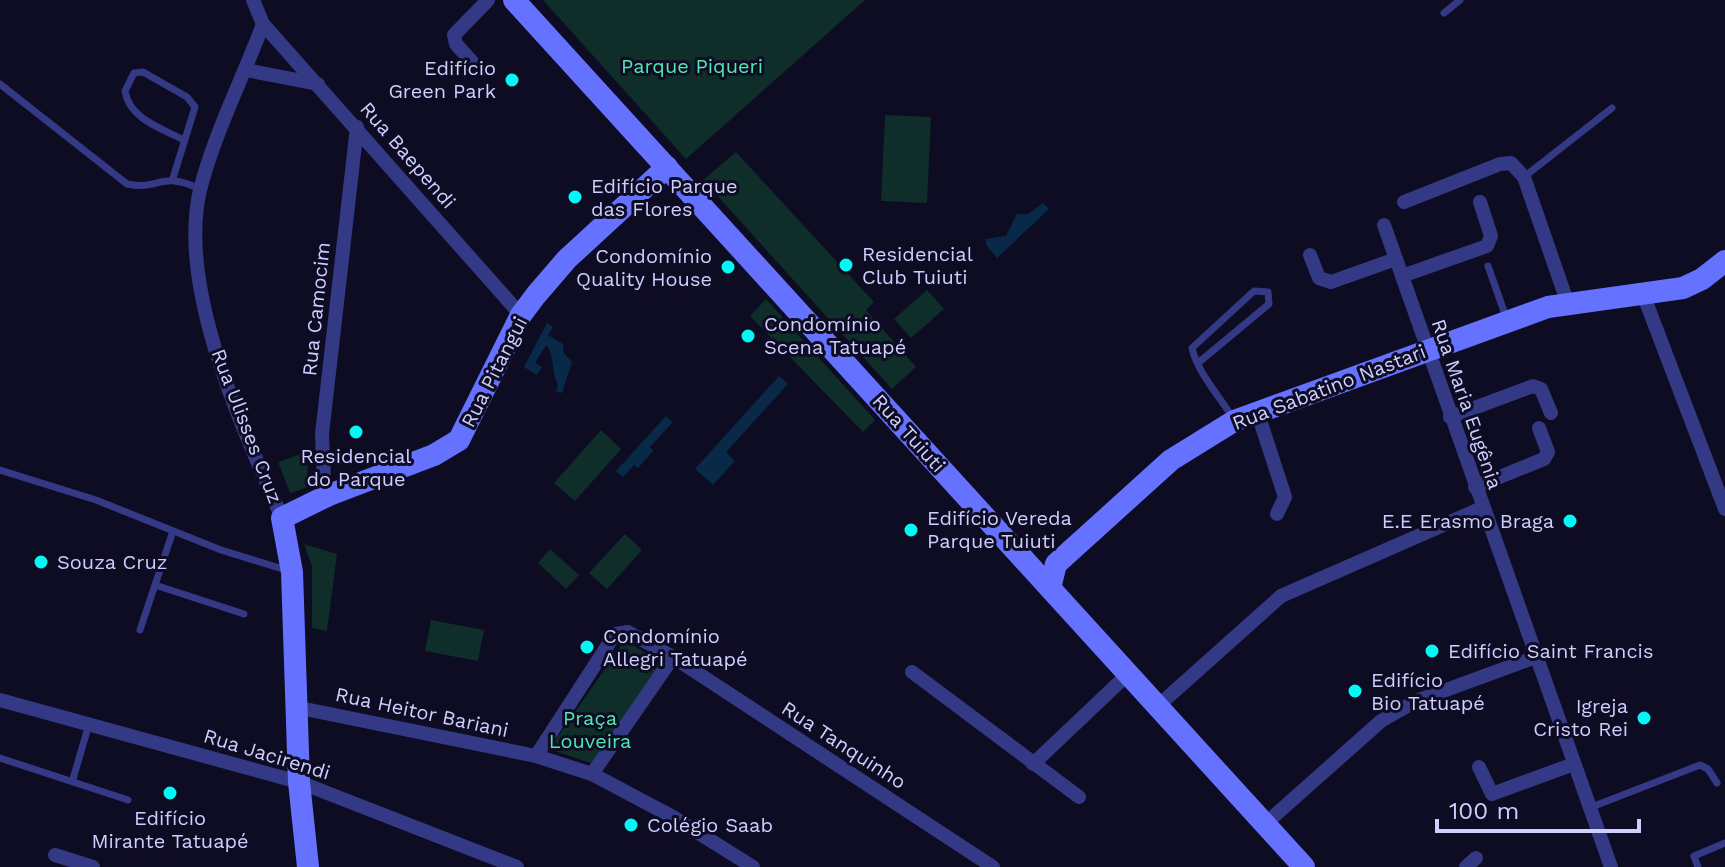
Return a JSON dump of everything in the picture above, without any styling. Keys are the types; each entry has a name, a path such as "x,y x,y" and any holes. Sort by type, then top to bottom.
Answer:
{"street":[{"path":"253,0 263,24"},
{"path":"472,62 456,44 454,35 488,0"},
{"name":"Rua Tuiuti","path":"514,0 1304,867"},
{"name":"Rua Ulisses Cruz","path":"263,24 200,189 194,240 207,315 292,572 299,782 308,867"},
{"name":"Rua Baependi","path":"263,24 521,315"},
{"path":"246,70 318,84"},
{"name":"Rua Camocim","path":"329,495 323,469 322,434 357,127"},
{"path":"1404,202 1500,164 1511,163 1524,177 1568,304"},
{"name":"Rua Pitangui","path":"275,518 434,455 459,440 521,315 567,259 667,167"},
{"path":"1402,276 1487,246 1491,236 1480,202"},
{"name":"Rua Maria Eugênia","path":"1384,225 1611,867"},
{"path":"1310,255 1319,278 1331,282 1396,259"},
{"name":"Rua Sabatino Nastari","path":"1056,564 1171,460 1234,421 1507,322 1568,304 1683,288 1702,279 1725,261"},
{"path":"1643,294 1725,509"},
{"path":"1450,417 1533,386 1541,389 1551,413"},
{"path":"1257,411 1285,497 1277,514"},
{"path":"1475,487 1544,459 1548,452 1539,428"},
{"path":"1158,706 1281,596 1482,508"},
{"path":"1029,564 1056,564 1050,588"},
{"path":"536,756 615,634 628,632 673,657 592,774"},
{"name":"Rua Tanquinho","path":"673,657 993,867"},
{"path":"1264,825 1381,721 1416,701 1536,657"},
{"path":"912,672 1079,797"},
{"path":"1033,764 1129,673"},
{"name":"Rua Jacirendi","path":"0,700 299,782 517,867"},
{"name":"Rua Heitor Bariani","path":"295,707 536,756 592,774 664,811 753,867"},
{"path":"1479,767 1492,794 1574,764"},
{"path":"55,855 93,867"}],"lane":[{"path":"1444,13 1460,0"},
{"path":"173,178 182,139 194,113 192,101 143,72 134,73 125,91 130,106 137,115 182,139"},
{"path":"0,84 127,184 141,185 173,178 200,189"},
{"path":"1524,177 1612,108"},
{"path":"1488,266 1507,322"},
{"path":"1198,363 1269,304 1268,292 1254,291 1192,348 1198,363 1234,421"},
{"path":"0,470 96,500 173,531 292,572"},
{"path":"140,630 173,531"},
{"path":"155,585 244,614"},
{"path":"73,779 89,724"},
{"path":"0,758 73,779 128,800"},
{"path":"1589,808 1700,765 1708,769 1717,783"},
{"path":"1698,867 1694,856 1725,843"}],"green space":[{"name":"Parque Piqueri","path":"543,0 865,0 686,159"},
{"path":"885,115 931,117 927,203 881,201"},
{"path":"736,152 874,302 866,310 916,367 892,389 703,180"},
{"path":"927,290 944,309 911,338 894,319"},
{"path":"766,299 875,420 863,432 750,316"},
{"path":"601,430 621,449 575,501 554,483"},
{"path":"307,452 308,487 290,493 278,462"},
{"path":"625,534 642,550 607,589 589,573"},
{"path":"304,544 337,554 327,631 312,628 312,566"},
{"path":"550,549 579,575 566,589 538,563"},
{"path":"431,620 484,630 478,661 425,651"},
{"name":"Praça Louveira","path":"625,640 661,663 595,761 591,763 552,750 552,745"}],"water":[{"path":"1043,203 1049,209 997,258 986,245 986,239 1006,236 1017,214 1028,214"},
{"path":"547,323 553,327 548,335 563,344 564,353 572,362 562,393 556,391 558,384 546,345 535,363 542,367 537,375 524,367"},
{"path":"779,376 788,384 726,452 735,461 713,485 695,469"},
{"path":"666,416 673,422 650,447 653,451 638,468 634,465 623,477 616,471"}],"place":[{"name":"Edifício Green Park","path":"512,80"},
{"name":"Edifício Parque das Flores","path":"575,197"},
{"name":"Residencial Club Tuiuti","path":"846,265"},
{"name":"Condomínio Quality House","path":"728,267"},
{"name":"Condomínio Scena Tatuapé","path":"748,336"},
{"name":"Residencial do Parque","path":"356,432"},
{"name":"E.E Erasmo Braga","path":"1570,521"},
{"name":"Edifício Vereda Parque Tuiuti","path":"911,530"},
{"name":"Souza Cruz","path":"41,562"},
{"name":"Condomínio Allegri Tatuapé","path":"587,647"},
{"name":"Edifício Saint Francis","path":"1432,651"},
{"name":"Edifício Bio Tatuapé","path":"1355,691"},
{"name":"Igreja Cristo Rei","path":"1644,718"},
{"name":"Edifício Mirante Tatuapé","path":"170,793"},
{"name":"Colégio Saab","path":"631,825"}]}
